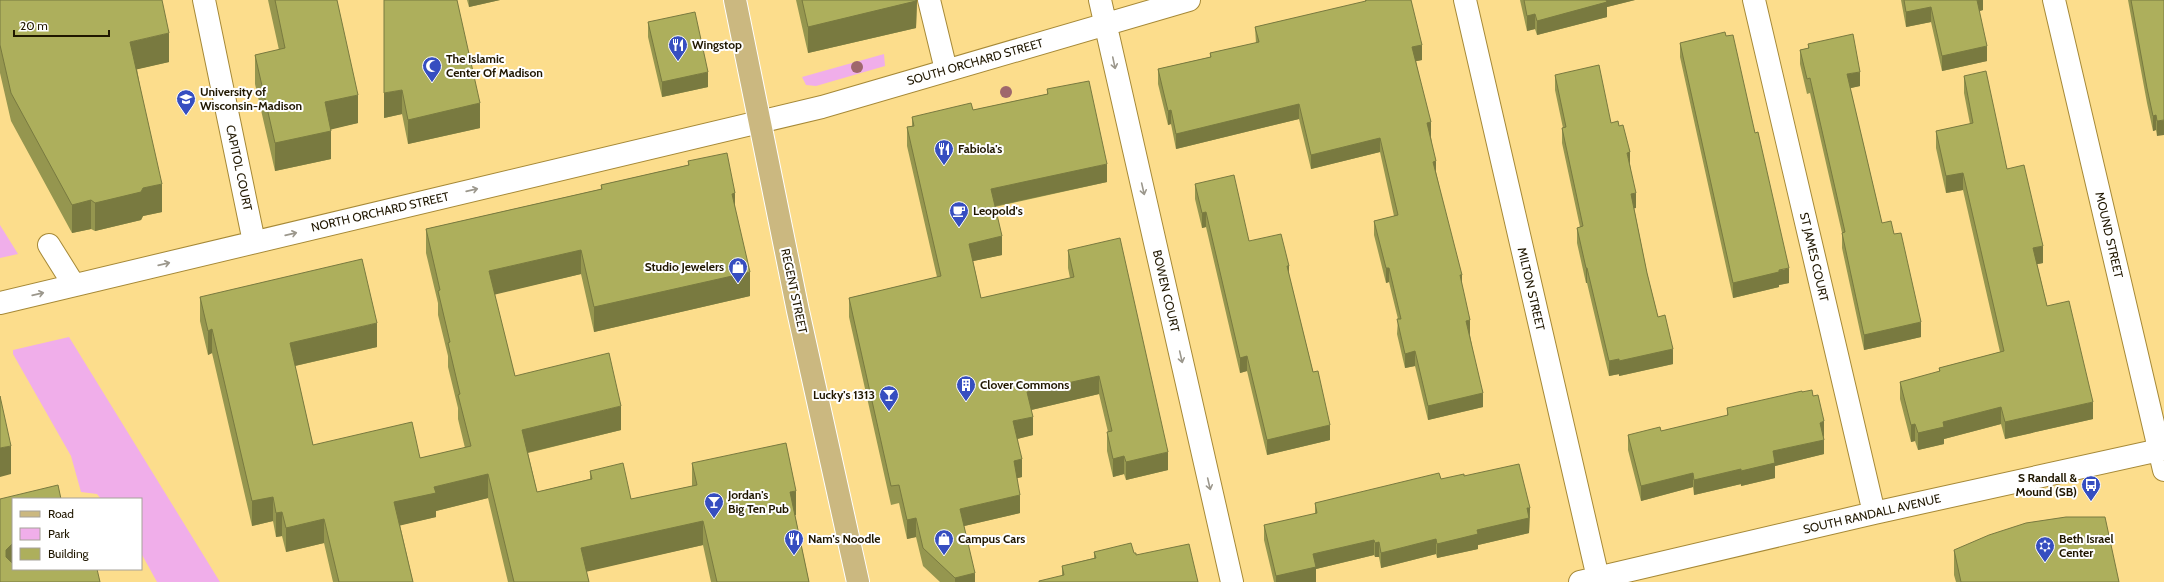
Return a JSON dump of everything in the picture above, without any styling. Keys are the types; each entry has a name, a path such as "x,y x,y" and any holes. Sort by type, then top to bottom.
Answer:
{"main road":[{"name":"REGENT STREET","path":"735,0 798,311 858,582"}],"street":[{"name":"CAPITOL COURT","path":"204,0 254,242"},
{"path":"929,0 946,70"},
{"name":"BOWEN COURT","path":"1100,0 1232,582"},
{"name":"SOUTH ORCHARD STREET","path":"760,121 822,107 1189,0"},
{"name":"MILTON STREET","path":"1465,0 1589,580"},
{"name":"ST JAMES COURT","path":"1754,0 1874,513"},
{"name":"MOUND STREET","path":"2054,0 2162,456"},
{"name":"NORTH ORCHARD STREET","path":"0,303 760,121"},
{"path":"49,245 74,285"},
{"name":"SOUTH RANDALL AVENUE","path":"1589,580 1874,513 2162,456"}],"green space":[{"path":"884,54 885,66 816,86 806,85 802,77"},
{"path":"0,225 18,254 0,258"},
{"path":"69,337 220,582 157,582 142,555 142,498 100,498 97,494 81,492 71,456 13,354 13,350"}],"building":[{"path":"0,0 162,0 169,33 130,42 162,184 143,188 141,192 95,203 91,200 72,205 11,93 0,45"},
{"path":"275,0 337,0 358,95 325,102 331,131 275,143 255,55 285,48"},
{"name":"The Islamic Center Of Madison","path":"384,0 457,0 480,103 408,120 402,90 384,93"},
{"path":"802,0 916,0 916,1 808,27"},
{"path":"1366,0 1411,0 1422,45 1412,47 1431,122 1427,123 1436,161 1433,162 1462,275 1460,275 1470,320 1466,321 1483,393 1428,406 1415,351 1405,354 1397,319 1401,319 1389,268 1386,268 1374,221 1398,215 1380,138 1311,155 1299,104 1176,134 1171,110 1168,111 1158,69 1211,57 1210,53 1259,42 1255,27"},
{"path":"1524,0 1606,0 1607,2 1537,21 1535,14 1527,16"},
{"path":"1904,0 1977,0 1987,46 1942,56 1931,7 1906,12"},
{"path":"2131,0 2164,0 2164,120 2157,121 2156,115 2153,116"},
{"name":"Wingstop","path":"695,12 708,72 662,82 648,22"},
{"path":"1725,32 1726,36 1733,35 1755,133 1758,132 1789,268 1779,270 1779,272 1733,283 1680,43"},
{"path":"1853,34 1860,72 1847,74 1882,223 1891,221 1894,234 1901,233 1921,322 1864,335 1842,233 1845,232 1810,78 1807,79 1800,50 1809,48 1808,44"},
{"path":"1599,65 1611,123 1618,121 1619,126 1623,125 1630,152 1627,153 1636,193 1631,194 1647,273 1658,317 1665,315 1673,349 1619,361 1619,359 1609,361 1577,228 1583,226 1562,128 1566,127 1555,75"},
{"path":"1986,71 2007,169 2024,165 2043,246 2033,248 2047,306 2069,301 2093,402 2005,422 2001,407 1943,422 1944,427 1918,433 1915,424 1911,425 1900,382 1940,371 1939,368 2004,351 1963,173 1946,176 1936,131 1973,123 1964,76"},
{"name":"Clover Commons","path":"1089,81 1107,164 991,189 1002,236 969,244 981,298 1074,277 1068,250 1120,238 1168,452 1126,462 1124,456 1113,459 1107,432 1112,431 1099,376 1027,392 1033,417 1013,421 1022,459 1014,461 1020,495 960,509 975,573 955,578 923,548 916,518 907,520 899,485 891,486 849,298 941,276 907,127 914,126 912,117 971,103 973,110 1048,94 1047,89"},
{"path":"727,153 735,193 732,194 750,272 594,307 581,250 489,271 515,376 609,353 621,406 522,430 537,492 592,479 590,471 623,463 631,499 697,485 692,463 786,443 796,491 790,492 809,582 717,582 703,521 581,548 589,582 514,582 488,474 434,487 436,493 394,502 413,582 339,582 324,519 286,528 282,512 276,513 273,497 252,501 212,329 208,331 200,297 362,259 377,323 290,343 313,445 412,422 420,458 471,446 458,395 460,394 448,343 450,342 438,291 440,290 426,229 602,189 601,185 689,165 688,161"},
{"path":"1234,175 1249,241 1281,234 1289,266 1287,266 1313,372 1318,371 1330,425 1267,440 1247,356 1240,358 1206,212 1202,213 1195,184"},
{"path":"1812,390 1813,396 1818,395 1824,421 1820,423 1824,440 1773,451 1775,463 1694,480 1693,473 1641,486 1628,435 1660,427 1661,431 1728,415 1727,408"},
{"path":"0,396 11,446 0,448"},
{"path":"1519,464 1530,508 1527,508 1529,518 1477,530 1478,534 1437,544 1436,539 1381,553 1379,542 1375,543 1374,540 1313,554 1316,567 1276,576 1264,525 1317,513 1315,503 1439,473 1441,479 1464,474 1464,476"},
{"path":"58,485 61,498 12,498 12,544 6,550 6,557 12,563 12,570 97,570 100,582 0,582 0,499"},
{"path":"2066,517 2105,517 2119,582 1961,582 1954,550 1989,535 2026,523"},
{"path":"1131,543 1136,555 1189,544 1198,582 1039,582 1064,575 1062,566 1096,558 1094,552"}],"place":[{"name":"Wingstop","path":"678,62"},
{"name":"The Islamic Center Of Madison","path":"432,83"},
{"name":"University of Wisconsin-Madison","path":"186,116"},
{"name":"Fabiola's","path":"944,166"},
{"name":"Leopold's","path":"959,228"},
{"name":"Studio Jewelers","path":"738,284"},
{"name":"Clover Commons","path":"966,402"},
{"name":"Lucky's 1313","path":"889,412"},
{"name":"S Randall & Mound (SB)","path":"2091,502"},
{"name":"Jordan's Big Ten Pub","path":"714,519"},
{"name":"Nam's Noodle","path":"794,556"},
{"name":"Campus Cars","path":"944,556"},
{"name":"Beth Israel Center","path":"2045,563"}]}
